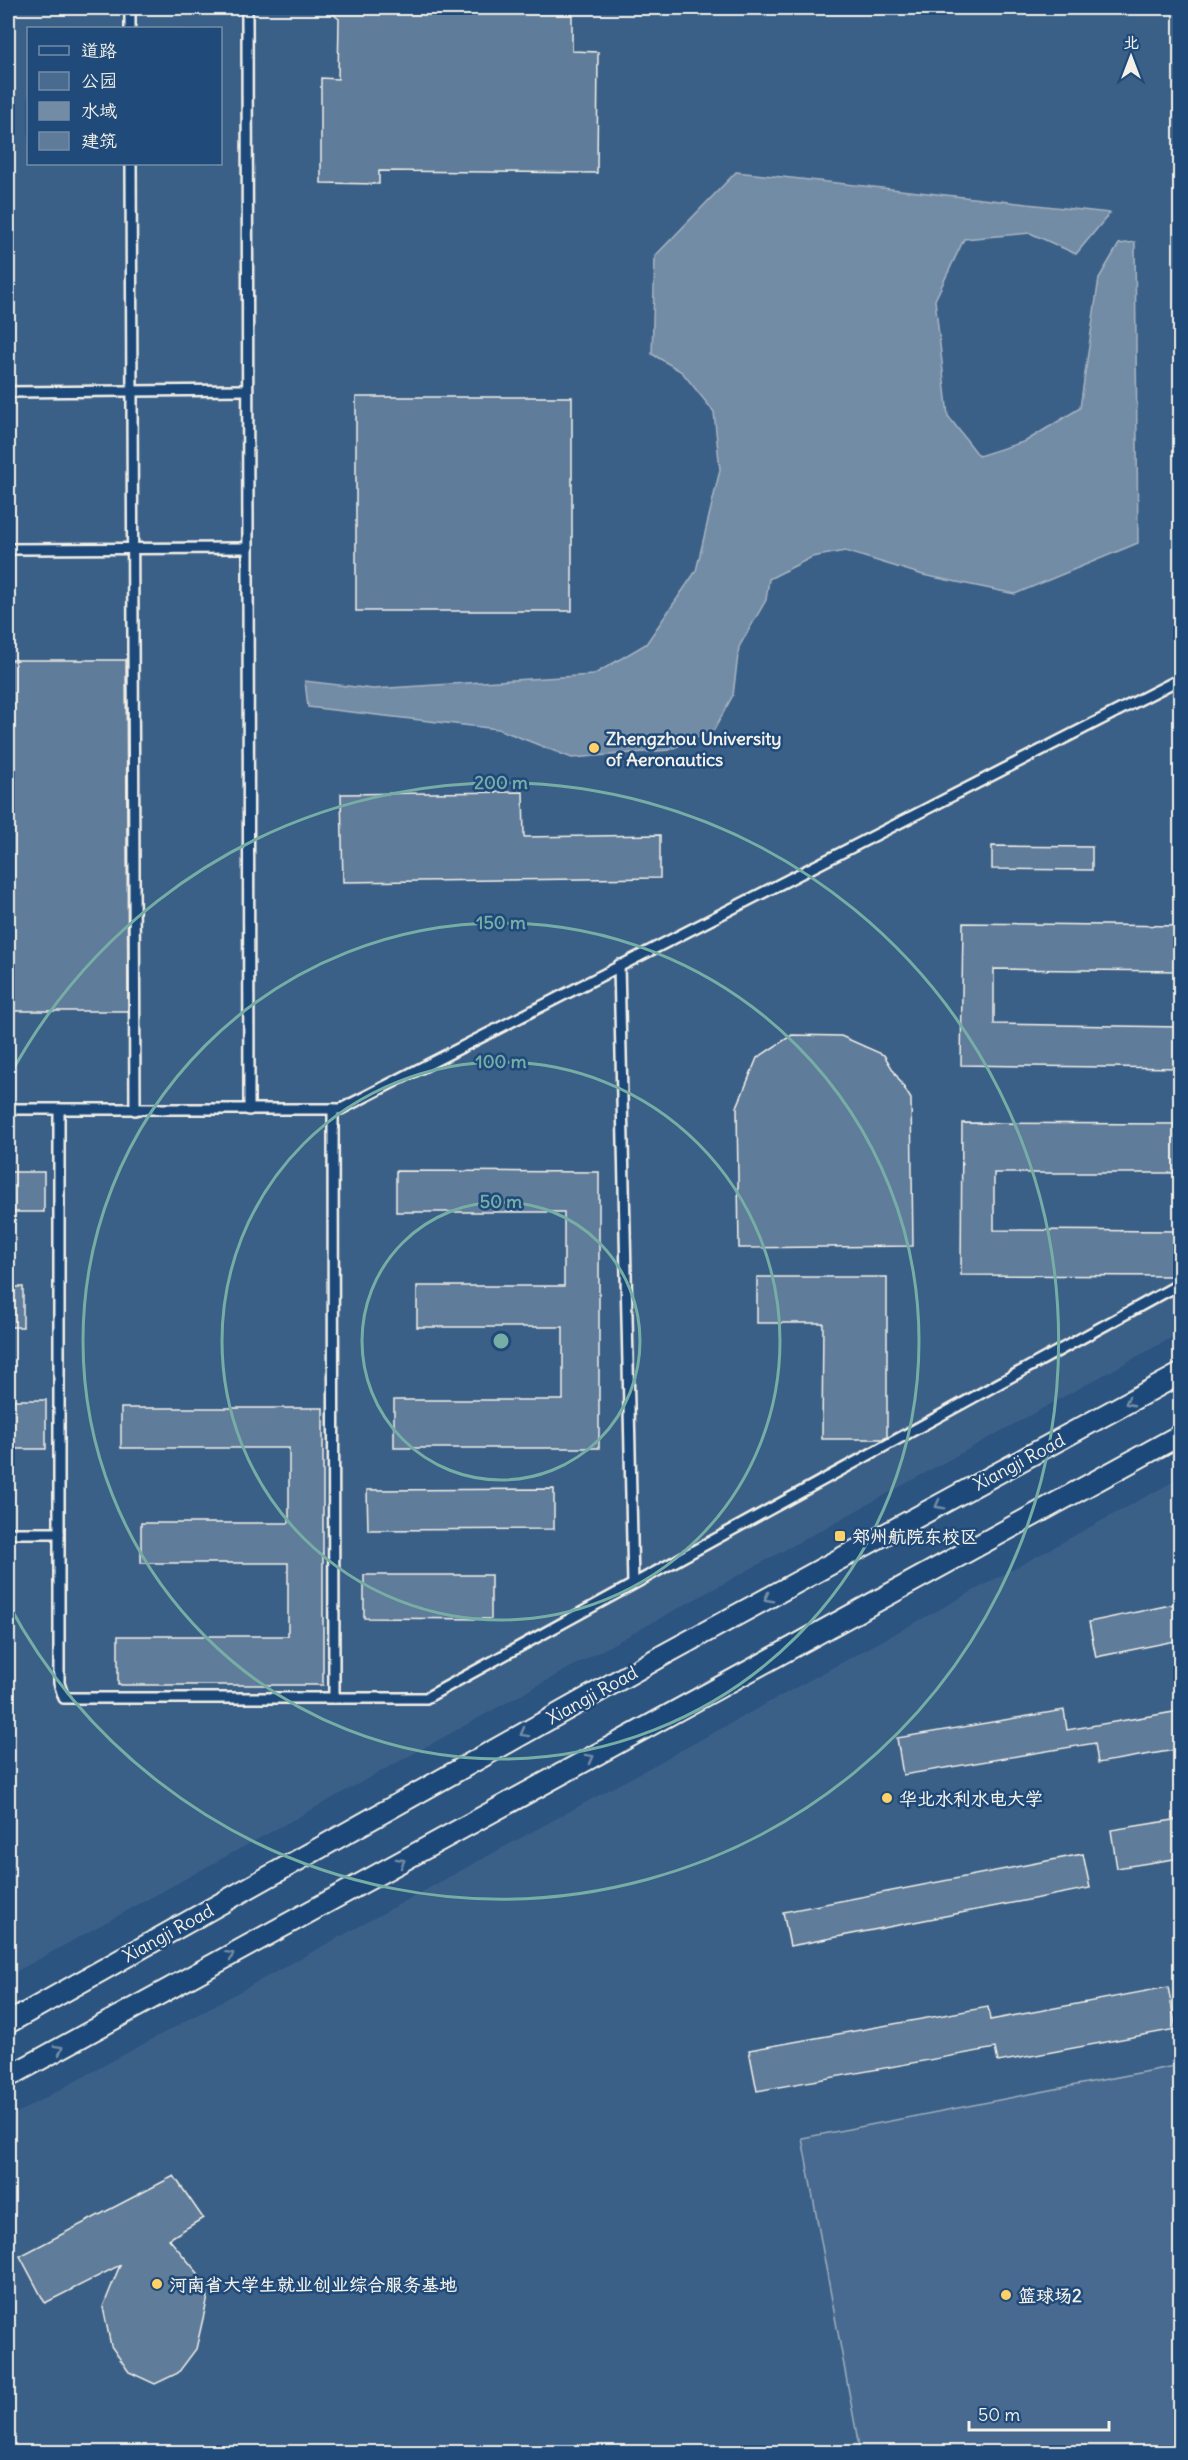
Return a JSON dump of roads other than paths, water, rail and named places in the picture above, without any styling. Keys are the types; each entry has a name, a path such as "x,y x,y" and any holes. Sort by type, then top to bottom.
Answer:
{"street":[{"name":"Xiangji Road","path":"8,2023 657,1658 1180,1374"},
{"path":"8,2077 1180,1435"}],"lane":[{"path":"130,8 130,27"},
{"path":"247,8 249,1110"},
{"path":"131,165 135,1110"},
{"path":"8,392 247,390"},
{"path":"8,549 248,548"},
{"path":"8,1109 341,1109 1180,679"},
{"path":"619,965 633,1584"},
{"path":"59,1109 59,1683 64,1698 426,1698 1180,1284"},
{"path":"333,1109 334,1698"},
{"path":"8,1533 59,1533"}],"water":[{"path":"736,172 1110,213 1076,254 1030,233 964,239 935,300 948,416 979,456 1026,441 1080,408 1099,278 1119,244 1135,242 1138,543 1015,594 923,575 845,551 812,557 769,579 766,600 739,647 733,695 714,730 669,750 572,758 498,729 308,707 305,681 373,689 593,675 646,644 696,571 720,470 714,412 682,372 652,354 655,256"}],"place":[{"name":"Zhengzhou University of Aeronautics","path":"594,748"},
{"name":"郑州航院东校区","path":"840,1536"},
{"name":"华北水利水电大学","path":"887,1798"},
{"name":"河南省大学生就业创业综合服务基地","path":"157,2284"},
{"name":"篮球场2","path":"1006,2295"}]}
